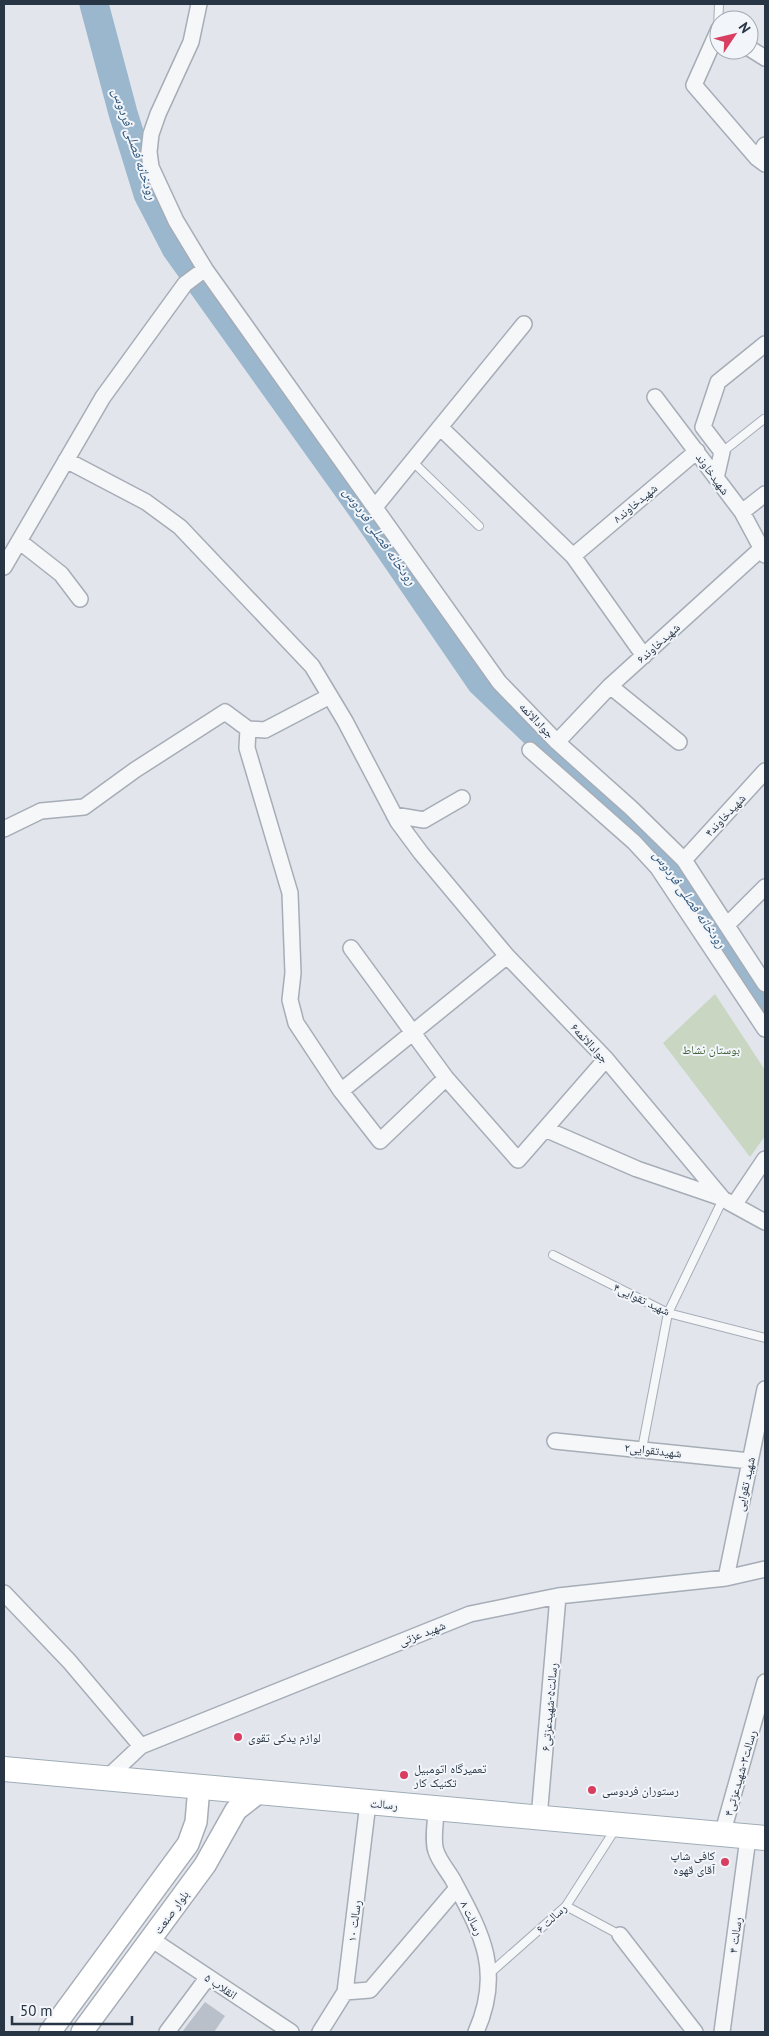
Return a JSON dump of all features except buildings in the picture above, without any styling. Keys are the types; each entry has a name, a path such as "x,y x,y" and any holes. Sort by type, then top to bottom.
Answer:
{"main road":[{"name":"رسالت","path":"4,1768 757,1838"}],"street":[{"name":"جوادالائمه","path":"199,4 191,42 158,114 151,134 149,152 152,167 176,221 206,269 500,682 557,742 631,808 684,860 765,984"},
{"path":"709,50 694,86 761,161"},
{"path":"761,161 765,145"},
{"path":"4,567 103,398 184,284 206,269"},
{"path":"375,507 524,324"},
{"path":"716,478 722,452 703,426 718,382 765,344"},
{"name":"شهیدخاوند","path":"655,397 742,512 764,552"},
{"path":"441,428 573,556 644,656"},
{"name":"شهیدخاوند۸","path":"573,556 697,451"},
{"name":"جوادالائمه۶","path":"66,460 146,502 180,527 312,666 394,815 421,853 507,956 606,1059 728,1202 765,1222"},
{"path":"742,512 765,494"},
{"path":"19,542 61,574 80,599"},
{"name":"شهیدخاوند۶","path":"557,742 610,686 764,552"},
{"path":"610,686 679,742"},
{"path":"4,829 41,811 84,807 135,770 225,712 248,729 265,730 330,696"},
{"path":"248,729 247,748 290,893 293,973 290,1000 296,1023 340,1091 380,1141 446,1078"},
{"name":"جوادالائمه","path":"530,750 627,836 658,868 765,1029"},
{"name":"شهیدخاوند۴","path":"684,860 765,771"},
{"path":"394,815 424,820 462,798"},
{"path":"727,925 765,887"},
{"path":"352,948 446,1078 518,1160 606,1059"},
{"path":"340,1091 507,956"},
{"path":"545,1129 637,1169 728,1202 765,1159"},
{"name":"شهید تقوایی","path":"726,1578 765,1389"},
{"name":"شهیدتقوایی۲","path":"555,1441 750,1461"},
{"name":"شهید عزتی","path":"107,1778 141,1746 470,1614 558,1596 726,1578 765,1569"},
{"path":"4,1593 68,1661 141,1746"},
{"name":"رسالت۵-شهیدعزتی۶","path":"539,1818 558,1596"},
{"name":"رسالت۳-شهیدعزتی۴","path":"722,1836 765,1682"},
{"path":"50,2032 188,1844 196,1822 199,1787"},
{"name":"بلوار صنعت","path":"82,2032 205,1865 236,1810 258,1792"},
{"name":"رسالت ۱۰","path":"320,2032 345,1992 368,1803"},
{"name":"رسالت ۸","path":"436,1809 435,1850 480,1932 487,1952 487,1996 476,2032"},
{"name":"رسالت ۴","path":"722,2032 757,1838"},
{"path":"345,1992 370,1990 457,1888"},
{"path":"129,1925 151,1939"},
{"path":"620,1935 695,2032"},
{"name":"انقلاب ۵","path":"151,1939 291,2032"},
{"path":"167,2032 208,1977"}],"lane":[{"path":"706,465 764,419"},
{"path":"413,462 479,526"},
{"path":"642,1449 668,1313 728,1202"},
{"name":"شهید تقوایی۴","path":"553,1255 668,1313 765,1338"},
{"name":"رسالت ۶","path":"488,1975 566,1906 618,1826"},
{"path":"566,1906 620,1935"}],"green space":[{"name":"بوستان نشاط","path":"715,994 765,1070 765,1136 750,1157 663,1043"}],"waterway":[{"name":"رودخانه فصلی فردوس","path":"94,4 123,113 148,194 176,248 366,514 481,682 660,853 714,928 765,1006"}],"place":[{"name":"لوازم یدکی تقوی","path":"238,1737"},
{"name":"تعمیرگاه اتومبیل تکنیک کار","path":"404,1775"},
{"name":"رستوران فردوسی","path":"592,1790"},
{"name":"کافی شاپ آقای‌ قهوه","path":"725,1862"}]}
